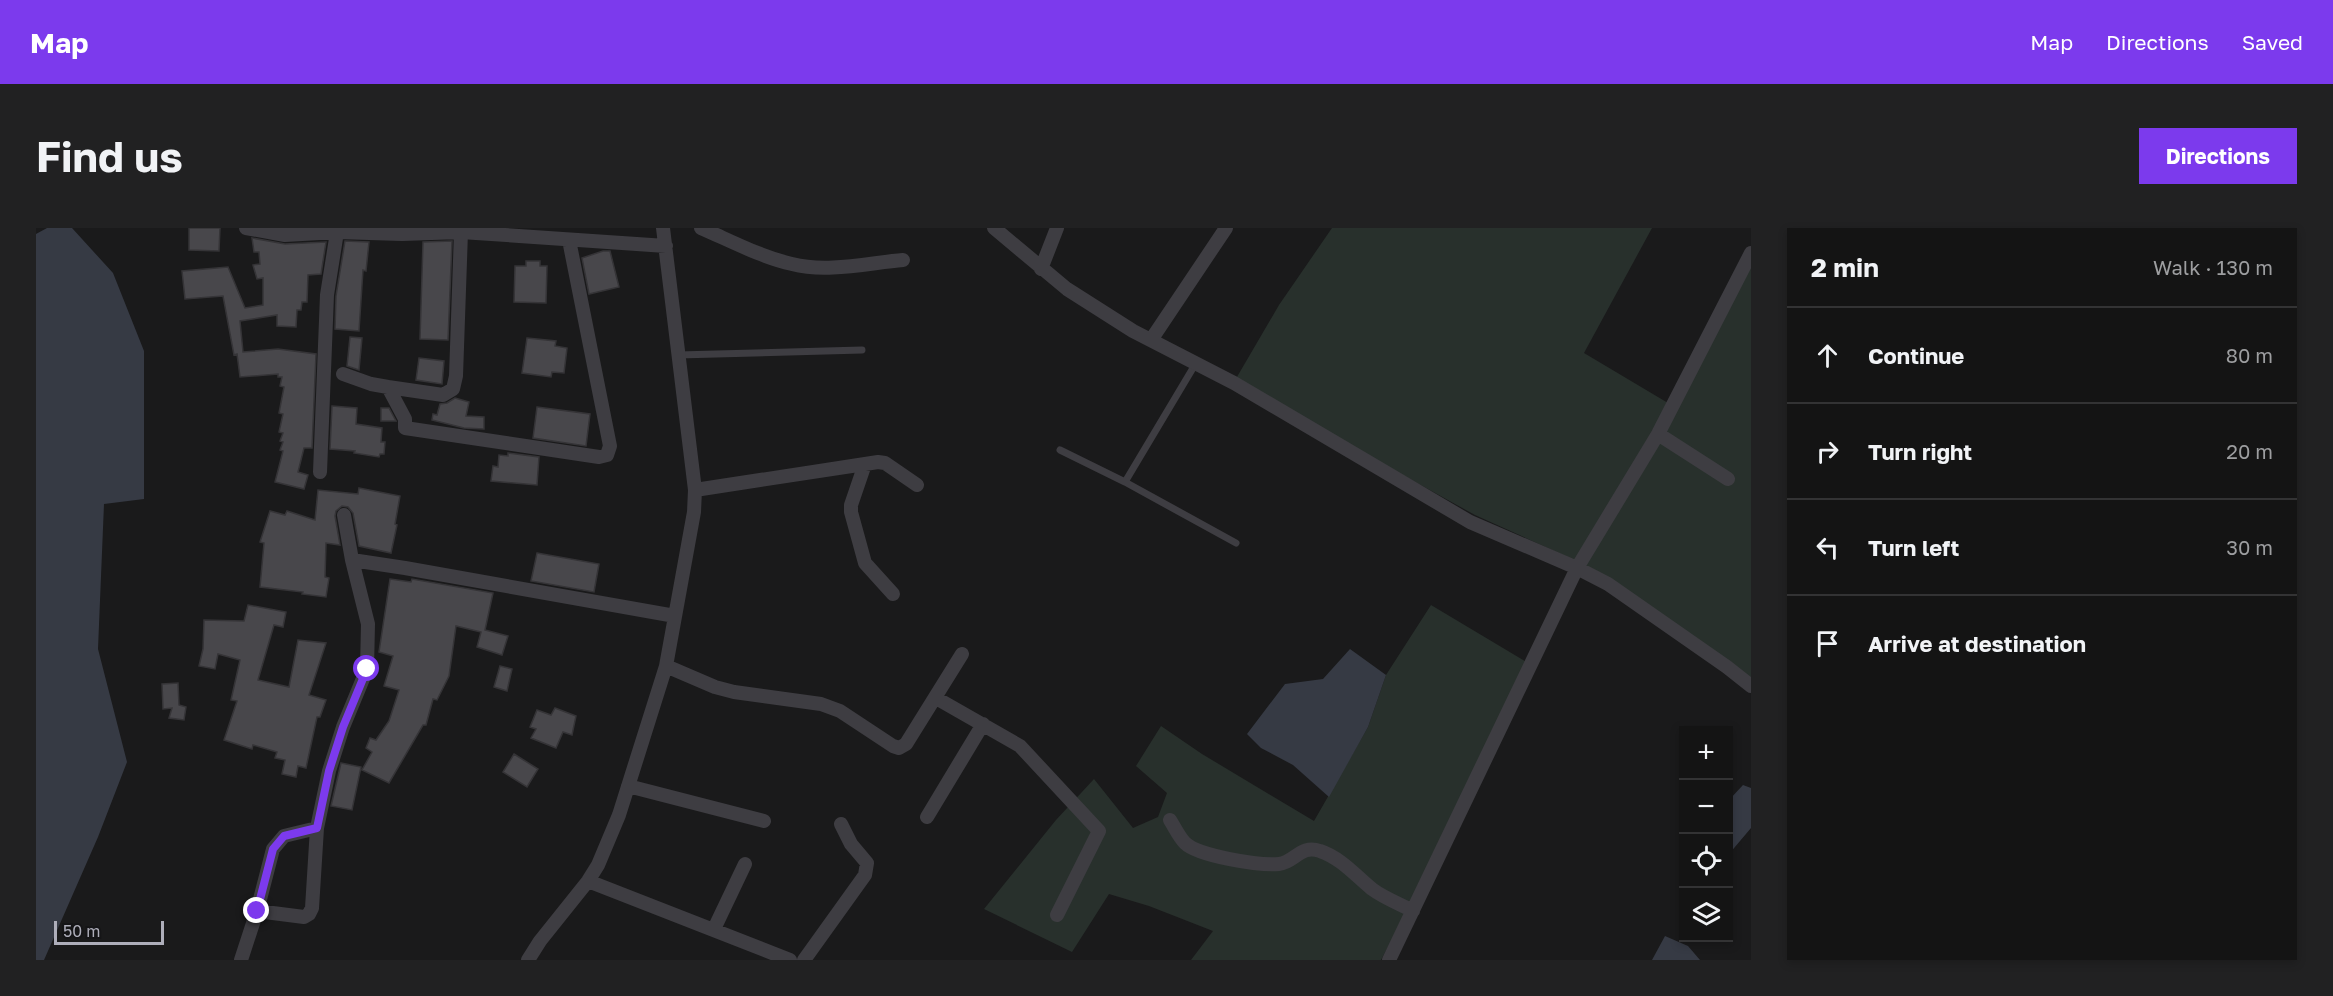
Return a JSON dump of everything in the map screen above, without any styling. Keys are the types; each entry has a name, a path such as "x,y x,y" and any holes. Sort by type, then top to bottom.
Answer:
{"street":[{"path":"246,228 285,235 337,232 402,234 461,232 666,246"},
{"path":"528,960 540,941 588,881 606,845 628,786 666,666 694,513 695,490 663,228"},
{"path":"701,228 763,255 793,265 823,268 903,260"},
{"path":"994,228 1068,289 1151,340 1196,363 1470,522 1577,568 1608,584 1751,686"},
{"path":"1041,269 1057,228"},
{"path":"1151,340 1226,228"},
{"path":"320,472 327,294 337,232"},
{"path":"343,374 372,384 443,395 453,388 456,376 461,232"},
{"path":"388,387 405,418 405,428 599,457 607,454 610,446 570,240"},
{"path":"1389,960 1577,568 1658,434 1751,253"},
{"path":"1658,434 1728,479"},
{"path":"695,490 865,464 885,463 917,485"},
{"path":"865,464 851,505 851,512 865,563 894,594"},
{"path":"257,911 304,917 312,908 317,828 329,771 343,727 367,669 368,624 352,560 344,515"},
{"path":"352,560 675,616"},
{"path":"666,666 715,687 734,692 821,704 840,711 899,748 906,744 962,654"},
{"path":"936,698 1020,746 1099,831 1057,915"},
{"path":"927,817 983,724"},
{"path":"628,786 764,821"},
{"path":"1170,820 1187,845 1208,855 1281,864 1305,849 1319,850 1336,858 1373,890 1413,911"},
{"path":"804,960 867,869 867,863 851,844 841,824"},
{"path":"242,960 273,849 284,836 317,828"},
{"path":"714,929 745,864"},
{"path":"588,881 790,960"}],"lane":[{"path":"678,355 862,350"},
{"path":"1125,482 1196,363"},
{"path":"1060,450 1125,482 1236,543"}],"shaded area":[{"path":"47,228 72,228 113,273 144,351 144,499 104,504 98,649 127,762 98,837 44,960 36,960 36,234"},
{"path":"1332,228 1652,228 1584,353 1668,403 1751,248 1751,680 1581,563 1475,515 1234,382 1279,305"},
{"path":"1431,605 1528,663 1435,856 1381,960 1191,960 1213,931 1149,906 1109,894 1072,952 984,909 1056,820 1094,779 1133,828 1158,817 1167,793 1136,766 1161,726 1202,754 1314,821 1368,727 1386,675"},
{"path":"1350,649 1386,675 1368,727 1329,797 1293,765 1261,748 1247,734 1285,684 1323,679"},
{"path":"1743,785 1751,788 1751,828 1733,849 1733,834 1733,796"},
{"path":"1665,936 1688,946 1700,960 1652,960"}],"building":[{"path":"189,228 220,228 219,251 189,250"},
{"path":"252,238 285,244 326,242 321,274 308,275 307,302 302,302 301,310 297,310 296,327 277,326 277,315 240,321 243,352 278,349 316,354 312,448 304,448 298,472 308,475 304,489 275,482 283,451 280,450 283,442 280,441 283,433 279,432 283,414 279,413 284,387 280,386 282,377 278,377 278,374 240,377 223,296 185,299 182,271 228,267 245,308 263,305 263,278 257,279 253,265 260,264 259,252 254,252"},
{"path":"345,241 369,242 366,271 363,270 359,331 335,329 336,296"},
{"path":"452,241 448,340 420,339 423,242"},
{"path":"610,251 619,287 589,294 582,258"},
{"path":"526,261 540,261 540,266 547,266 546,303 514,302 515,266 526,266"},
{"path":"350,337 362,338 359,370 347,366"},
{"path":"527,338 556,341 555,346 567,348 564,373 552,372 551,377 522,373"},
{"path":"419,358 444,361 442,384 416,380"},
{"path":"455,398 469,402 466,416 484,417 484,429 464,428 432,420 433,414 437,415 440,404"},
{"path":"332,406 357,408 356,424 382,428 381,442 385,442 384,454 380,454 379,457 354,453 355,451 330,449"},
{"path":"537,407 590,414 586,446 533,438"},
{"path":"381,408 389,408 396,421 381,421"},
{"path":"508,453 539,457 537,485 491,481 493,466 498,467 499,455 508,456"},
{"path":"359,488 400,496 391,553 359,546 353,513 348,507 342,506 336,511 335,516 340,545 326,543 325,577 329,578 326,597 260,587 264,543 260,542 270,511 285,515 287,511 315,520 318,490 358,494"},
{"path":"537,553 599,564 594,592 531,581"},
{"path":"390,579 411,582 412,579 493,593 485,630 508,636 502,655 477,647 481,632 456,626 449,676 437,700 433,699 426,725 423,725 389,783 362,770 372,752 366,748 370,738 376,740 389,721 399,690 384,686 393,656 379,652"},
{"path":"248,605 286,612 283,627 274,625 258,680 289,687 298,640 326,643 309,695 326,700 320,717 317,717 306,768 298,766 296,777 282,774 285,760 275,758 277,752 253,745 252,749 224,740 237,701 231,700 240,660 218,654 215,669 199,666 203,649 204,620 244,621"},
{"path":"500,666 512,669 507,691 494,687"},
{"path":"178,683 179,705 186,707 184,720 169,718 172,708 163,709 162,684"},
{"path":"555,708 576,716 572,735 563,732 556,748 531,738 536,729 530,727 537,710 551,715"},
{"path":"514,754 538,769 527,787 503,772"},
{"path":"341,763 361,767 352,810 331,806"}],"route":[{"path":"257,911 273,849 284,836 317,828 329,771 343,727 367,669"}]}
